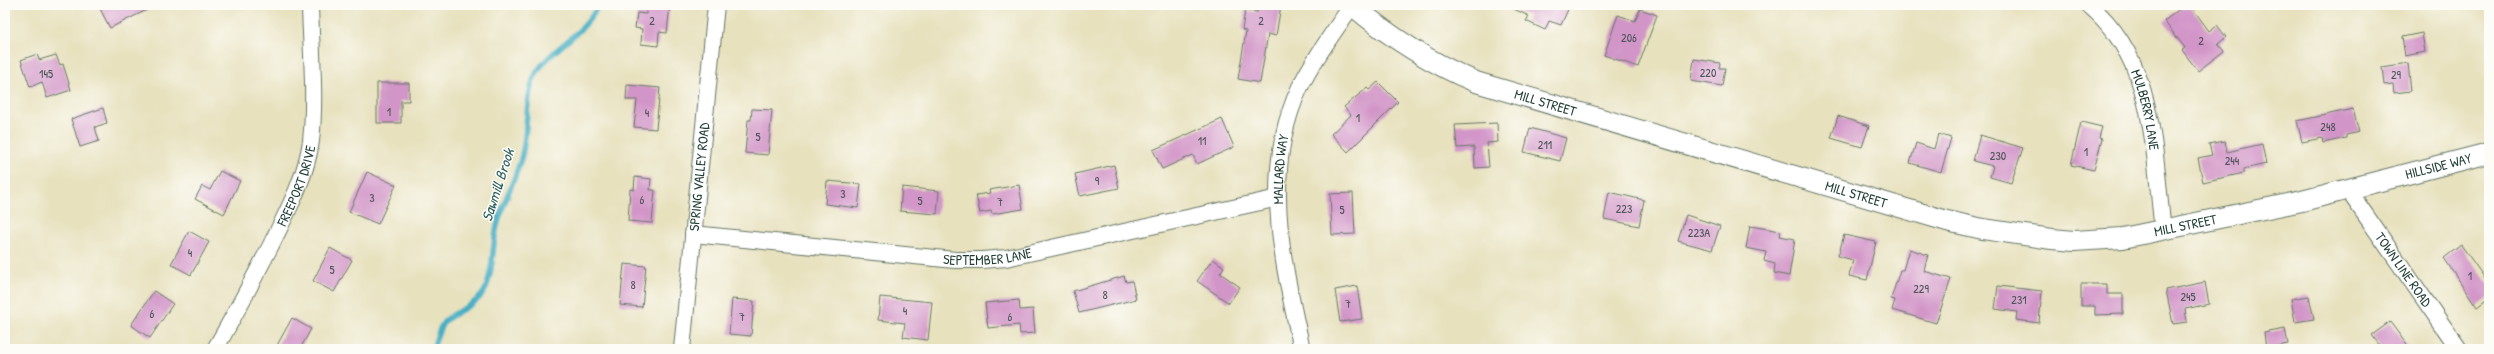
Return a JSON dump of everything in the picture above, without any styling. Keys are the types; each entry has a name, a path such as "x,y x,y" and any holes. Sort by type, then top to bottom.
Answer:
{"street":[{"name":"FREEPORT DRIVE","path":"215,349 240,306 293,200 304,171 310,142 313,107 310,5"},
{"name":"SPRING VALLEY ROAD","path":"682,349 716,5"},
{"name":"MALLARD WAY","path":"1302,349 1281,249 1278,198 1283,140 1295,100 1308,72 1352,5"},
{"name":"MILL STREET","path":"1352,5 1388,34 1426,59 1476,82 1947,221 2025,236 2074,241 2123,238 2348,190 2387,180"},
{"name":"MULBERRY LANE","path":"2089,5 2118,37 2134,63 2143,86 2149,116 2163,230"},
{"name":"HILLSIDE WAY","path":"2387,180 2489,153"},
{"name":"TOWN LINE ROAD","path":"2348,190 2459,349"},
{"name":"SEPTEMBER LANE","path":"693,234 955,260 982,260 1020,255 1278,198"}],"building":[{"path":"98,5 157,5 110,28"},
{"path":"647,5 670,5 667,33 659,32 658,46 641,44 642,29 635,28 637,13 646,14"},
{"path":"1258,5 1281,5 1276,36 1268,34 1260,83 1238,79 1246,31 1242,30 1245,11 1257,12"},
{"path":"1505,5 1570,5 1561,25 1549,21 1545,30 1526,21 1529,16"},
{"path":"2185,5 2190,5 2209,31 2217,25 2226,37 2218,44 2224,51 2198,71 2182,50 2185,48 2164,21"},
{"path":"1640,9 1657,15 1638,67 1604,55 1618,15 1635,21"},
{"path":"2422,33 2425,52 2405,56 2402,37"},
{"path":"37,54 39,60 56,55 60,65 63,64 71,90 47,98 42,82 30,87 21,60"},
{"path":"1694,59 1720,63 1719,68 1725,68 1722,86 1691,81"},
{"path":"2408,63 2411,91 2394,93 2393,84 2384,85 2382,67"},
{"path":"1378,82 1398,102 1348,152 1331,134 1351,115 1344,107 1367,88 1369,90"},
{"path":"377,83 409,83 409,101 401,101 401,123 377,123"},
{"path":"627,85 660,88 656,129 634,127 637,100 626,100"},
{"path":"103,108 107,123 95,127 99,141 80,147 71,119"},
{"path":"752,109 772,110 768,155 745,153 748,120 751,120"},
{"path":"2353,109 2359,132 2346,135 2346,138 2323,143 2322,138 2302,142 2297,121"},
{"path":"1838,116 1869,126 1862,147 1831,138"},
{"path":"1222,119 1234,147 1197,164 1193,155 1162,169 1153,150"},
{"path":"2081,122 2102,127 2099,138 2102,139 2094,170 2071,165"},
{"path":"1497,123 1498,142 1487,143 1489,167 1475,168 1474,147 1457,148 1455,125"},
{"path":"1530,128 1566,138 1560,161 1524,152"},
{"path":"1938,134 1951,138 1941,172 1910,163 1916,143 1934,149"},
{"path":"1980,135 2023,148 2011,183 1990,177 1993,166 1973,161"},
{"path":"2225,141 2227,152 2262,144 2266,164 2244,169 2244,173 2203,182 2198,158 2212,155 2209,144"},
{"path":"1114,165 1119,188 1080,196 1075,174"},
{"path":"220,171 240,181 224,214 195,199 202,186 210,190"},
{"path":"367,172 396,185 378,224 349,212"},
{"path":"635,177 651,179 650,190 655,190 652,223 628,221 630,189 634,190"},
{"path":"827,181 861,184 858,208 825,204"},
{"path":"1019,185 1023,209 992,214 991,211 980,213 976,195 990,193 989,190"},
{"path":"902,187 939,191 937,214 900,211"},
{"path":"1609,192 1644,200 1639,226 1604,219"},
{"path":"1353,193 1355,234 1332,235 1330,194"},
{"path":"1686,215 1720,226 1712,250 1678,241"},
{"path":"1750,226 1781,231 1780,236 1795,239 1789,276 1774,273 1775,264 1764,261 1766,252 1746,248"},
{"path":"189,231 209,242 191,275 171,264"},
{"path":"1844,235 1876,242 1867,280 1849,276 1853,260 1838,256"},
{"path":"2461,245 2489,284 2489,298 2477,307 2444,258"},
{"path":"330,248 352,260 334,292 313,281"},
{"path":"1909,249 1928,255 1924,271 1951,279 1936,323 1892,310 1895,300 1891,299 1900,270 1903,270"},
{"path":"1213,259 1224,267 1220,273 1240,287 1229,303 1197,281"},
{"path":"624,264 646,266 642,307 620,305"},
{"path":"1124,276 1126,282 1132,281 1136,299 1079,313 1073,291"},
{"path":"2205,282 2209,304 2185,309 2187,322 2173,324 2166,290"},
{"path":"2081,284 2107,284 2107,294 2123,294 2123,314 2095,315 2095,306 2081,306"},
{"path":"1357,286 1362,319 1340,322 1335,290"},
{"path":"1998,286 2042,291 2039,323 2016,320 2017,312 1995,309"},
{"path":"154,291 173,304 150,338 131,325"},
{"path":"2309,296 2314,319 2295,322 2291,299"},
{"path":"880,297 932,302 928,340 903,337 905,323 878,320"},
{"path":"732,299 754,301 751,336 729,334"},
{"path":"1019,300 1020,310 1033,309 1035,333 1020,334 1019,325 988,328 985,303"},
{"path":"292,318 311,329 300,349 275,349"},
{"path":"2390,322 2410,349 2382,349 2372,335"},
{"path":"2285,329 2288,344 2266,348 2264,333"}],"waterway":[{"name":"Sawmill Brook","path":"432,349 440,328 444,322 478,299 489,281 497,226 522,155 530,92 537,72 553,53 574,36 592,16 598,5"}]}
